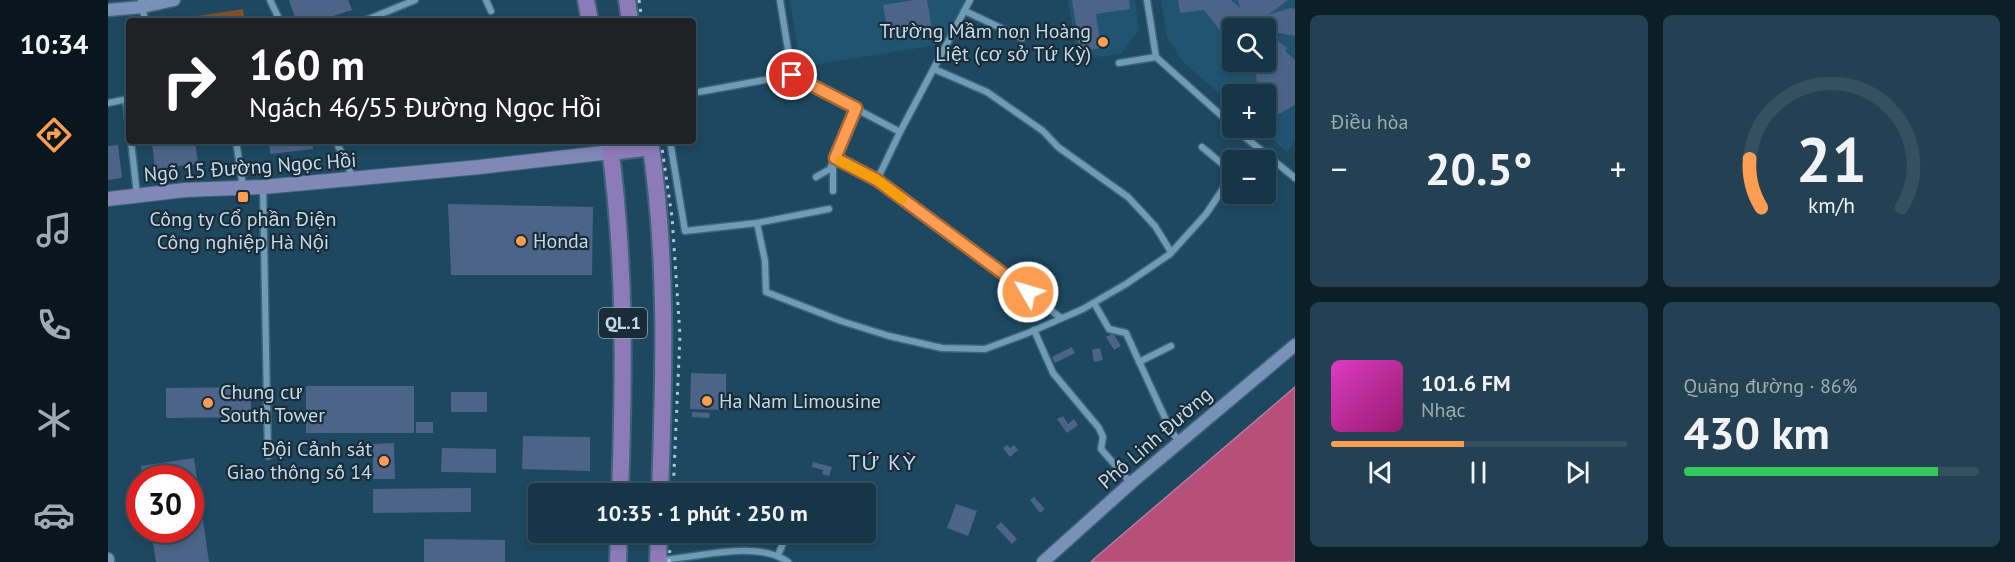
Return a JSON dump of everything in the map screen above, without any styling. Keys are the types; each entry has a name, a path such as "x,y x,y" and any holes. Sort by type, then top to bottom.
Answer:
{"highway":[{"path":"586,0 589,18"},
{"path":"627,0 630,18"},
{"path":"610,147 650,144"},
{"name":"QL.1","path":"650,144 663,315 660,483"},
{"name":"QL.1","path":"610,147 616,201 623,321 620,483"},
{"path":"618,562 619,543"},
{"path":"658,561 659,543"}],"main road":[{"name":"Ngõ 15 Đường Ngọc Hồi","path":"108,200 185,190 263,187 354,179 610,147"}],"street":[{"path":"108,10 142,3 174,0"},
{"path":"270,0 279,18"},
{"path":"371,18 415,0"},
{"path":"486,0 491,11"},
{"path":"780,0 792,75"},
{"path":"877,180 970,0"},
{"path":"1147,0 1156,57 1222,116"},
{"path":"142,3 144,18"},
{"path":"965,10 1022,38"},
{"path":"1119,63 1156,57"},
{"path":"934,69 987,92 1043,130 1058,147 1128,197 1155,226 1171,252"},
{"path":"696,92 792,75 856,108 899,134"},
{"path":"108,103 126,99"},
{"path":"833,191 832,164 856,108"},
{"path":"1247,138 1295,178"},
{"path":"131,144 137,195"},
{"path":"236,144 243,188"},
{"path":"337,144 354,179"},
{"path":"670,144 685,231 757,223 829,209"},
{"path":"1202,147 1222,164"},
{"path":"816,177 832,164"},
{"path":"832,164 877,180 1061,318"},
{"path":"263,187 268,456"},
{"path":"757,223 765,261 766,292 794,304 889,336 942,348 985,349 1094,303 1171,252 1206,214 1222,190"},
{"path":"1094,303 1108,329 1126,333 1171,430 1180,442"},
{"path":"1034,330 1053,373 1100,428 1103,436 1101,449 1131,483"},
{"name":"Phố Linh Đường","path":"1043,562 1131,483 1295,345"},
{"path":"1140,362 1171,346"},
{"path":"778,555 783,543"},
{"path":"658,561 686,560 733,550 778,555 788,562"}],"shaded area":[{"path":"790,0 966,0 943,44 813,65 799,57"},
{"name":"Trường Mầm non Hoàng Liệt (cơ sở Tứ Kỳ)","path":"1068,0 1135,0 1139,30 1121,54 1078,59"},
{"path":"1161,0 1295,0 1295,141 1287,152 1271,138 1276,138 1276,84 1222,84 1222,96 1184,63 1167,37"},
{"path":"243,9 244,18 185,18"},
{"path":"1295,387 1295,562 1091,562 1095,558"}],"building":[{"path":"289,0 348,0 352,10 327,18 295,18"},
{"path":"927,0 932,30 889,38 883,5"},
{"path":"1072,0 1129,0 1130,9 1096,14 1101,48 1080,51"},
{"path":"1178,0 1231,0 1240,8 1238,0 1288,0 1268,15 1290,8 1295,9 1295,36 1276,32 1276,18 1222,18 1222,33 1204,10 1180,13"},
{"path":"1276,39 1287,48 1285,51 1295,60 1295,104 1279,114 1276,113 1276,84 1257,84 1256,72 1276,72"},
{"path":"152,144 195,144 198,164 155,169"},
{"path":"269,144 312,144 313,149 270,154"},
{"path":"118,145 122,178 108,180 108,146"},
{"name":"Honda","path":"448,204 593,207 592,275 451,275"},
{"path":"1113,333 1121,346 1114,350 1106,337"},
{"path":"1072,347 1075,353 1055,363 1052,357"},
{"path":"1100,348 1103,360 1094,362 1092,350"},
{"path":"691,373 726,374 726,410 690,409"},
{"path":"306,386 414,386 414,433 306,433"},
{"name":"Chung cư South Tower","path":"251,387 251,417 166,418 166,388"},
{"path":"451,392 487,392 487,412 451,412"},
{"path":"841,401 856,402 855,410 840,409"},
{"path":"692,412 710,413 709,418 692,417"},
{"path":"1063,416 1068,424 1074,419 1078,425 1067,433 1057,419"},
{"path":"416,422 433,422 433,433 416,433"},
{"path":"523,436 590,437 590,471 522,469"},
{"name":"Đội Cảnh sát Giao thông số 14","path":"394,443 395,479 373,479 373,444"},
{"path":"1007,445 1010,448 1014,445 1018,450 1010,457 1003,448"},
{"path":"442,448 496,449 496,473 441,472"},
{"path":"194,458 195,465 148,465"},
{"path":"813,462 832,467 829,476 822,474 823,470 812,467"},
{"path":"471,488 471,512 373,513 373,489"},
{"path":"1034,497 1045,509 1040,513 1030,500"},
{"path":"956,504 977,511 968,536 947,528"},
{"path":"1001,522 1017,539 1012,544 996,527"},
{"path":"204,527 209,562 156,562 153,543 204,543"},
{"path":"424,539 505,540 505,562 424,562"}],"railway":[{"path":"639,0 642,18"},
{"path":"661,144 672,217 680,335 673,483"},
{"path":"669,562 670,543"}],"slow traffic":[{"path":"840,161 877,180 902,199"}],"place":[{"name":"Trường Mầm non Hoàng Liệt (cơ sở Tứ Kỳ)","path":"1103,42"},
{"name":"Công ty Cổ phần Điện Công nghiệp Hà Nội","path":"243,197"},
{"name":"Honda","path":"521,241"},
{"name":"Ha Nam Limousine","path":"707,401"},
{"name":"Chung cư South Tower","path":"208,403"},
{"name":"Đội Cảnh sát Giao thông số 14","path":"384,461"}],"district":[{"name":"TỨ KỲ","path":"883,463"}],"route":[{"path":"792,75 856,108 835,158 877,180 1028,292"}]}
